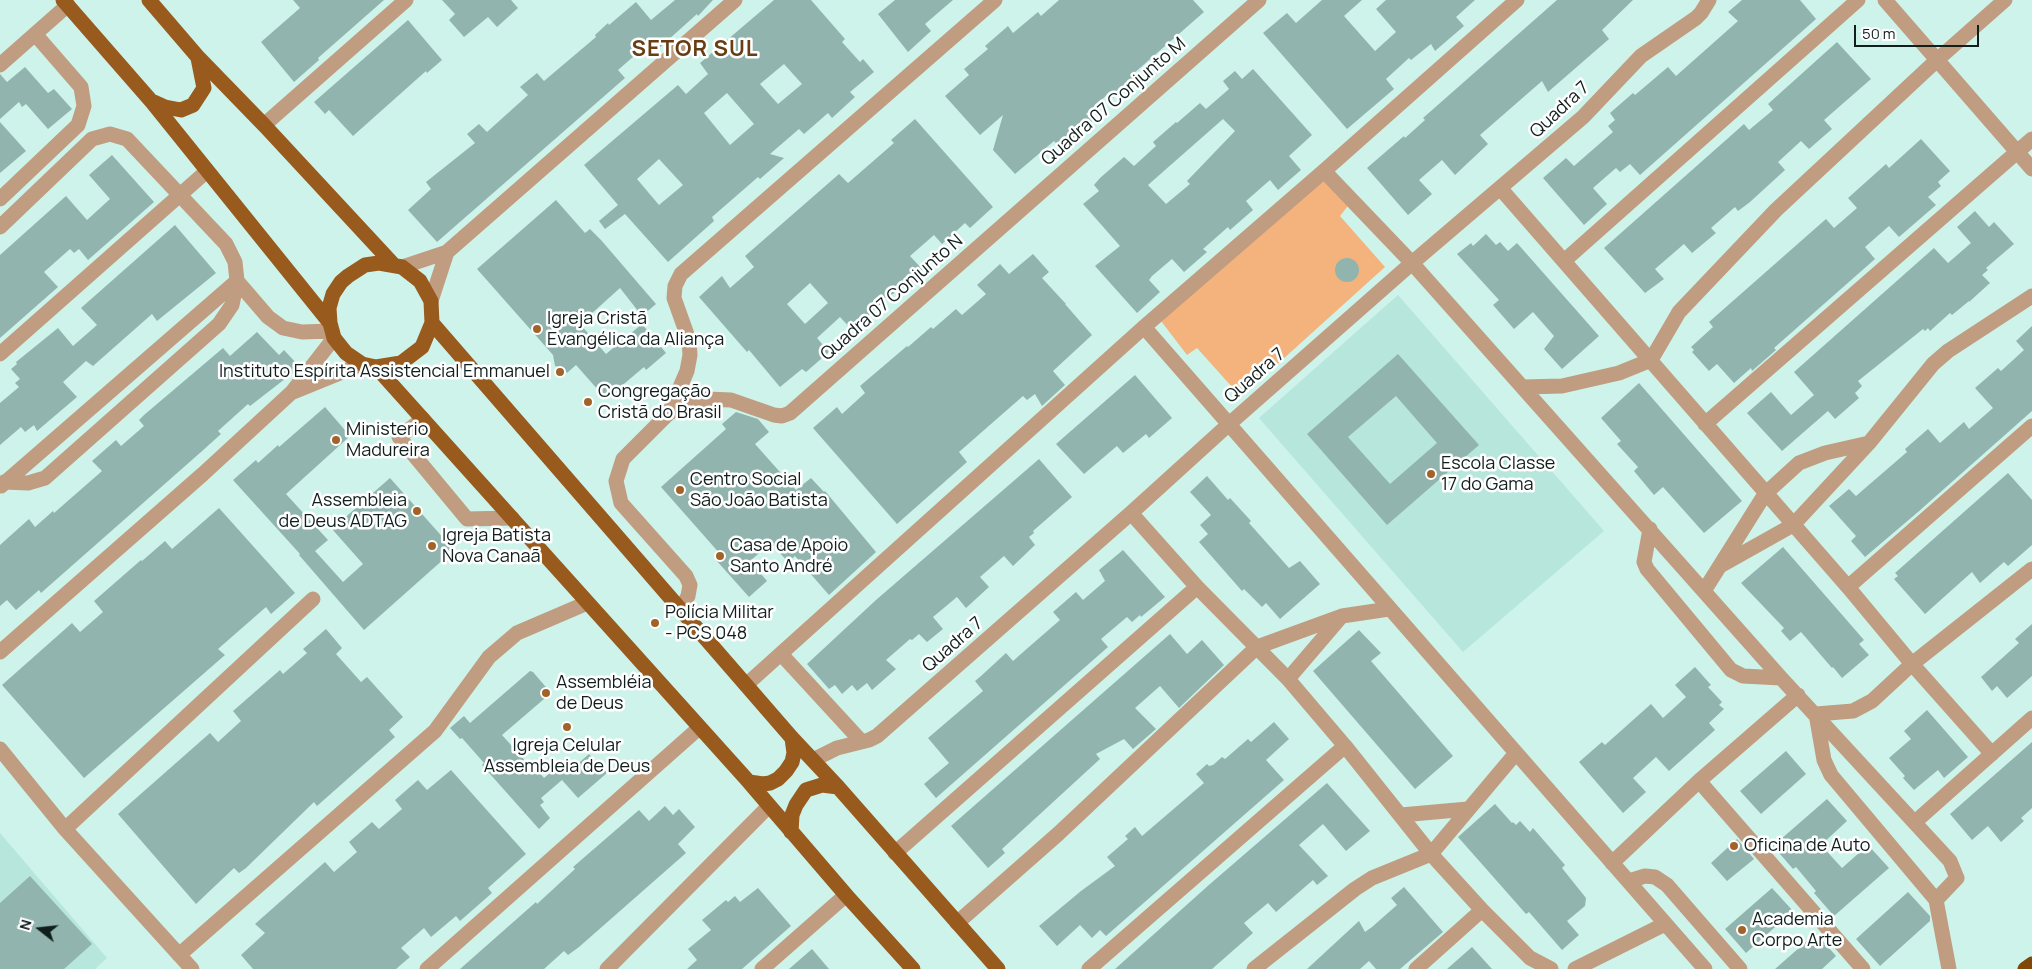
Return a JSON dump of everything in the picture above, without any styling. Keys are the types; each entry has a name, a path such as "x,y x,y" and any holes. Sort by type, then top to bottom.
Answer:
{"highway":[{"path":"2025,969 2032,964"}],"main road":[{"path":"148,0 197,56 398,266 420,281 431,302 432,323 422,347 401,363 369,365"},
{"path":"66,2 152,102 207,170 332,331 346,353 369,365 423,419 749,782 846,895 913,969"},
{"path":"152,102 181,110 193,105 204,88 197,56"},
{"path":"332,331 330,308 334,294 341,282 352,272 365,266 379,263 398,266"},
{"path":"432,323 792,738 838,787 998,969"},
{"path":"749,782 770,783 778,779 786,771 792,762 794,753 792,738"},
{"path":"791,832 792,816 796,805 806,790 822,785 838,787"}],"street":[{"path":"264,125 406,0"},
{"path":"398,266 447,252 735,0"},
{"path":"680,609 688,596 690,585 686,576 622,503 616,481 623,459 669,414 687,371 690,355 689,340 674,298 675,286 681,274 995,0"},
{"name":"Quadra 07 Conjunto M","path":"1019,212 1259,0"},
{"path":"746,685 1144,327 1517,0"},
{"name":"Quadra 7","path":"813,760 837,748 869,740 877,736 1131,513 1228,424 1412,263 1584,117 1641,56 1696,18 1709,0"},
{"path":"1564,262 1858,0"},
{"path":"1885,0 2032,168"},
{"path":"1523,387 1562,386 1619,373 1650,360 1679,312 1776,210 1937,60 2005,0"},
{"path":"0,65 35,34 66,2"},
{"path":"0,199 78,125 84,106 81,87 35,34"},
{"path":"78,125 92,139"},
{"path":"0,227 92,139 110,134 126,139 226,244 235,262 237,281 232,305 218,324 45,478 28,483 2,485"},
{"path":"1705,424 2032,139"},
{"path":"0,354 207,170"},
{"path":"1324,171 1412,263 1781,678 1950,861 1957,878 1936,900"},
{"path":"1500,188 1992,754"},
{"name":"Quadra 07 Conjunto N","path":"669,414 687,404 707,399 731,400 774,415 782,416 790,413 1019,212"},
{"path":"431,302 447,252"},
{"path":"237,281 268,317 284,328 302,332 332,331"},
{"path":"2,485 237,281"},
{"path":"1720,566 1793,525 1869,443 1934,364 1948,351 2032,296"},
{"path":"1144,327 1705,969"},
{"path":"0,652 203,474 292,392 332,331"},
{"path":"292,392 369,365"},
{"path":"423,419 399,437 467,519 512,518"},
{"path":"1848,587 2032,426"},
{"path":"1704,591 1766,494 1799,463 1824,452 1869,443"},
{"path":"1131,513 1197,587 1288,679 1345,746 1431,854 1482,910 1530,958 1551,969"},
{"path":"1650,529 1644,562 1647,569 1730,670 1743,676 1781,678"},
{"path":"1816,714 1853,711 1872,701 1912,664 2032,569"},
{"path":"895,853 1197,587"},
{"path":"65,829 313,599"},
{"path":"179,955 435,730 489,657 517,634 587,603"},
{"path":"957,923 1058,834 1257,647 1342,616 1389,609"},
{"path":"1288,679 1342,616"},
{"path":"781,654 861,741"},
{"path":"1612,863 1699,781 1798,695"},
{"path":"1816,714 1824,760 1831,775 1936,900 1949,969"},
{"path":"1915,822 2032,718"},
{"path":"427,969 699,728"},
{"path":"1089,969 1345,746"},
{"path":"0,749 65,829 192,969"},
{"path":"1254,969 1372,878 1431,854 1516,753"},
{"path":"1699,781 1862,969"},
{"path":"607,969 769,806"},
{"path":"1401,815 1468,809"},
{"path":"1629,881 1645,876 1655,877 1667,885 1740,969"},
{"path":"762,969 846,895"},
{"path":"1416,969 1482,910"},
{"path":"1575,969 1665,924"}],"shaded area":[{"path":"1324,178 1351,202 1340,216 1385,267 1241,397 1197,348 1187,355 1161,321"},
{"name":"Escola Classe 17 do Gama","path":"1398,295 1604,531 1463,652 1259,418"},
{"path":"0,833 107,958 95,969 0,969"}],"building":[{"path":"293,0 384,0 318,58 319,60 294,82 261,42 300,8"},
{"path":"442,0 511,0 518,8 497,27 488,17 464,37 449,20 455,14"},
{"path":"675,0 713,0 698,16 697,14 648,58 641,50 618,70 625,78 437,242 408,210 431,189 426,182 475,143 467,134 479,124 487,132 528,95 520,87 537,73 544,81 596,37 595,35 608,23 609,25 636,2 651,20"},
{"path":"774,0 811,0 845,39 842,42 860,62 863,59 874,72 850,92 855,97 832,118 828,113 804,134 799,129 770,154 784,158 760,179 758,177 712,217 714,221 668,262 625,214 605,229 599,221 618,205 584,165 678,85 686,94 708,74 700,63","holes":["784,64 802,84 778,104 760,84","727,93 754,124 730,145 704,113","659,159 683,185 659,205 637,179"]},
{"path":"895,0 953,0 925,24 931,31 908,52 878,14"},
{"path":"1059,0 1193,0 1204,12 1133,74 1136,77 1113,98 1109,93 1086,114 1093,121 1061,149 1054,141 1015,174 993,150 1003,115 980,135 945,96 969,75 964,69 988,49 985,46 1008,26 1013,33 1038,12 1041,16"},
{"path":"1322,0 1362,0 1344,16 1375,51 1396,32 1376,9 1386,0 1475,0 1456,17 1464,26 1435,51 1431,44 1411,60 1409,58 1386,79 1394,89 1347,129 1263,33 1287,13 1296,23"},
{"path":"1557,0 1633,0 1602,30 1609,39 1548,92 1542,81 1480,135 1488,144 1455,175 1442,160 1419,180 1432,194 1408,215 1367,168 1404,136 1405,138 1425,120 1423,118"},
{"path":"1742,0 1800,0 1816,19 1640,175 1630,164 1620,172 1616,168 1593,188 1607,204 1584,225 1543,178 1566,158 1574,166 1613,132 1608,126 1615,120 1610,113 1668,67 1676,76 1738,21 1728,12"},
{"path":"408,20 442,60 427,73 426,71 353,136 329,110 325,114 314,102"},
{"path":"1837,42 1871,79 1824,120 1832,129 1809,149 1801,141 1778,162 1785,170 1750,202 1738,211 1735,207 1711,228 1716,233 1692,253 1684,244 1655,269 1664,279 1645,293 1604,248 1744,124 1749,130 1773,110 1768,104"},
{"path":"25,67 48,93 54,89 72,109 48,129 26,104 22,107 19,102 0,119 0,74 7,82"},
{"path":"1253,69 1312,135 1289,156 1301,170 1278,190 1270,180 1246,201 1253,210 1230,230 1228,227 1203,249 1207,252 1184,272 1172,259 1152,276 1149,280 1160,292 1137,313 1095,266 1120,246 1083,204 1099,191 1094,185 1100,178 1124,157 1134,166 1156,146 1153,142 1176,122 1200,103 1206,109 1229,89 1223,81 1235,71 1242,79","holes":["1223,119 1235,131 1187,181 1190,184 1166,204 1148,185"]},
{"path":"915,119 993,207 970,228 965,223 942,244 934,235 910,256 923,270 900,290 880,301 882,303 852,330 840,317 817,338 829,352 806,372 802,369 780,387 749,350 747,352 699,297 722,276 730,288 754,267 745,256 839,174 848,183 894,143 891,140","holes":["810,283 828,303 805,324 787,304"]},
{"path":"0,122 26,151 0,173"},
{"path":"1921,139 1950,171 1938,182 1941,186 1928,197 1936,205 1899,237 1889,226 1865,247 1875,259 1774,348 1776,350 1752,371 1751,368 1734,383 1717,364 1709,371 1692,352 1694,350 1691,347 1713,327 1709,322 1826,219 1834,228 1857,208 1848,198 1886,164 1889,168"},
{"path":"112,155 154,202 88,260 79,249 74,253 70,249 44,272 58,287 0,338 0,255 66,196 87,220 110,199 89,175"},
{"path":"556,200 585,233 590,229 601,240 656,304 642,316 620,288 580,324 606,354 642,324 666,353 646,370 644,367 606,399 576,365 567,373 564,368 555,366 553,355 477,269"},
{"path":"1975,211 1989,227 1994,222 2014,244 1986,268 1988,270 1982,275 1990,283 1952,315 1950,313 1930,331 1928,328 1925,331 1923,329 1858,381 1862,386 1855,393 1859,398 1835,419 1828,411 1782,451 1747,413 1771,392 1791,415 1814,395 1794,372 1934,248 1948,263 1971,243 1957,227"},
{"path":"175,225 216,273 157,321 152,314 93,366 86,361 63,382 77,397 37,431 34,425 25,432 21,427 0,445 0,403 19,387 15,383 20,379 11,369 17,364 16,362 58,328 73,346 97,325 81,308"},
{"path":"1486,234 1496,245 1500,242 1508,251 1517,243 1599,336 1562,369 1544,349 1554,336 1533,312 1514,329 1493,305 1499,300 1457,254 1471,243 1473,246"},
{"path":"1033,254 1049,272 1042,278 1092,335 1053,371 1065,385 1042,406 1035,394 1027,400 1023,396 959,452 967,462 897,524 813,428 837,407 842,414 865,393 860,386 931,327 933,329 956,309 962,315 986,294 977,285 1000,264 1009,274"},
{"path":"1347,258 1356,261 1359,270 1356,279 1347,282 1338,279 1335,270 1338,261"},
{"path":"2032,326 2032,411 1865,557 1851,541 1856,536 1829,506 1849,489 1856,496 1907,452 1905,449 1928,429 1940,443 1964,422 1969,429 1993,408 1975,388 1998,368 2001,371 2024,350 2016,341"},
{"path":"257,332 279,355 284,350 298,365 292,370 294,372 250,406 248,404 218,431 221,434 41,593 39,590 16,610 7,600 0,606 0,545 29,519 35,527 53,511 54,513 102,471 92,461 116,440 121,446 144,426 139,420 144,415 223,348 230,356"},
{"path":"1398,354 1479,445 1387,525 1307,434","holes":["1396,396 1437,443 1390,484 1348,437"]},
{"path":"1135,375 1172,418 1149,438 1146,434 1123,453 1117,446 1084,474 1056,444"},
{"path":"1639,383 1742,501 1704,533 1663,487 1654,495 1634,471 1638,467 1617,444 1621,441 1601,418"},
{"path":"325,407 350,436 286,494 328,540 315,551 343,582 363,564 332,529 390,478 454,550 364,630 300,554 233,480 256,460 258,463 278,445 279,447"},
{"path":"736,412 758,419 769,432 755,444 796,490 811,478 825,491 876,552 829,595 795,556 788,562 771,543 750,561 767,581 749,597 716,560 721,555 661,487 726,429 722,424"},
{"path":"1039,459 1072,497 1033,531 1034,533 1029,537 1035,545 1013,566 1004,556 980,577 989,587 966,608 957,597 933,617 943,629 927,642 919,634 912,640 910,639 886,660 896,669 872,690 867,683 857,691 852,685 842,694 835,685 829,689 807,664 876,600"},
{"path":"2008,473 2032,500 2032,545 2008,566 2004,562 1980,583 1972,572 1925,614 1894,579 1898,576 1895,573"},
{"path":"1207,476 1228,500 1230,498 1251,521 1249,523 1289,568 1300,561 1320,584 1280,619 1266,603 1262,607 1244,589 1242,591 1199,542 1208,534 1200,525 1211,515 1190,492"},
{"path":"219,508 295,593 271,614 266,607 218,649 225,655 84,778 2,685 72,623 80,632 103,612 94,601 141,560 165,541 172,549"},
{"path":"1783,547 1864,640 1859,644 1869,655 1842,678 1801,632 1790,641 1781,631 1784,628 1741,583"},
{"path":"1123,550 1165,597 1132,622 1127,617 1101,639 1108,647 936,798 924,784 949,763 928,738 983,691 975,681 1006,653 1013,661 1060,620 1053,612 1076,592 1083,600 1105,581 1099,570"},
{"path":"2032,624 2032,676 2007,698 1997,686 1992,691 1981,677 2019,643 2015,639"},
{"path":"326,629 342,648 336,654 361,682 367,677 403,717 389,730 395,737 317,806 314,802 246,868 239,873 234,868 196,904 118,814 210,733 218,742 241,721 233,711 280,670 283,674 307,653 303,649"},
{"path":"1359,630 1381,653 1371,661 1453,756 1415,789 1313,671"},
{"path":"1170,634 1187,654 1202,640 1224,665 1179,708 1160,686 1135,708 1156,729 1133,749 1124,739 1096,754 1100,759 1002,849 1005,853 988,868 951,826"},
{"path":"1695,667 1711,685 1708,687 1722,702 1719,705 1724,709 1709,723 1715,730 1669,771 1656,757 1633,778 1646,792 1623,813 1579,762 1602,742 1605,745 1651,704 1663,718 1686,697 1675,685"},
{"path":"530,671 551,693 502,735 529,765 531,763 544,778 565,760 573,768 589,754 607,773 578,798 562,780 541,798 544,802 540,805 550,818 539,829 482,765 484,763 462,738 460,739 450,728 464,716 470,723"},
{"path":"1927,710 1968,757 1944,778 1938,770 1914,790 1903,778 1905,776 1889,758 1911,739 1904,731"},
{"path":"1274,722 1289,739 1266,760 1284,780 1106,936 1100,930 1092,938 1080,925 1057,946 1039,926 1115,866 1107,857 1128,839 1125,836 1135,827 1142,836 1204,783 1196,774 1207,764 1209,766 1213,765 1222,757 1225,759 1248,739 1251,742"},
{"path":"2032,742 2032,808 2021,818 2024,821 2001,842 1988,826 1972,840 1950,814"},
{"path":"1786,751 1806,774 1761,814 1740,791"},
{"path":"451,770 526,854 488,888 492,893 460,921 456,916 431,937 424,928 401,948 410,957 396,969 253,969 241,955 265,933 255,924 325,862 334,872 357,852 349,842 372,822 379,829 402,809 395,800 418,780 427,790"},
{"path":"1327,783 1370,831 1346,851 1323,824 1299,845 1328,876 1317,885 1313,880 1276,912 1268,903 1244,923 1253,933 1212,969 1115,969 1210,884"},
{"path":"1827,799 1847,821 1821,845 1842,868 1868,845 1889,868 1834,916 1814,893 1816,891 1796,867 1793,869 1773,846"},
{"path":"1495,804 1512,823 1516,825 1520,821 1530,832 1533,828 1565,865 1562,868 1586,898 1585,906 1567,921 1579,935 1562,950 1529,912 1526,914 1458,837"},
{"path":"665,806 673,815 679,809 695,827 678,844 686,853 579,947 568,955 564,951 544,969 460,969 536,902 537,904 575,869 573,867 639,810 649,821"},
{"path":"1737,839 1754,859 1727,881 1711,863"},
{"path":"30,876 92,944 64,969 0,969 0,903"},
{"path":"1404,887 1443,932 1400,969 1376,969 1369,961 1360,969 1307,969 1359,921 1365,932 1372,927 1397,905 1391,898"},
{"path":"758,888 791,926 742,969 687,969 697,960 688,949 711,930 702,920 726,900 728,902 735,896 740,902"},
{"path":"1772,888 1793,911 1746,953 1725,929"},
{"path":"1908,892 1930,916 1930,921 1880,966 1856,939"},
{"path":"1816,933 1836,956 1822,969 1775,969"},
{"path":"1472,947 1492,969 1447,969"},
{"path":"812,949 829,969 789,969"}],"place":[{"name":"Igreja Cristã Evangélica da Aliança","path":"537,329"},
{"name":"Instituto Espírita Assistencial Emmanuel","path":"560,372"},
{"name":"Congregação Cristã do Brasil","path":"588,402"},
{"name":"Ministerio Madureira","path":"336,440"},
{"name":"Escola Classe 17 do Gama","path":"1431,474"},
{"name":"Centro Social São João Batista","path":"680,490"},
{"name":"Assembleia de Deus ADTAG","path":"417,511"},
{"name":"Igreja Batista Nova Canaã","path":"432,546"},
{"name":"Casa de Apoio Santo André","path":"720,556"},
{"name":"Polícia Militar - PCS 048","path":"655,623"},
{"name":"Assembléia de Deus","path":"546,693"},
{"name":"Igreja Celular Assembleia de Deus","path":"567,727"},
{"name":"Oficina de Auto","path":"1734,846"},
{"name":"Academia Corpo Arte","path":"1742,930"}],"district":[{"name":"SETOR SUL","path":"695,50"}]}
